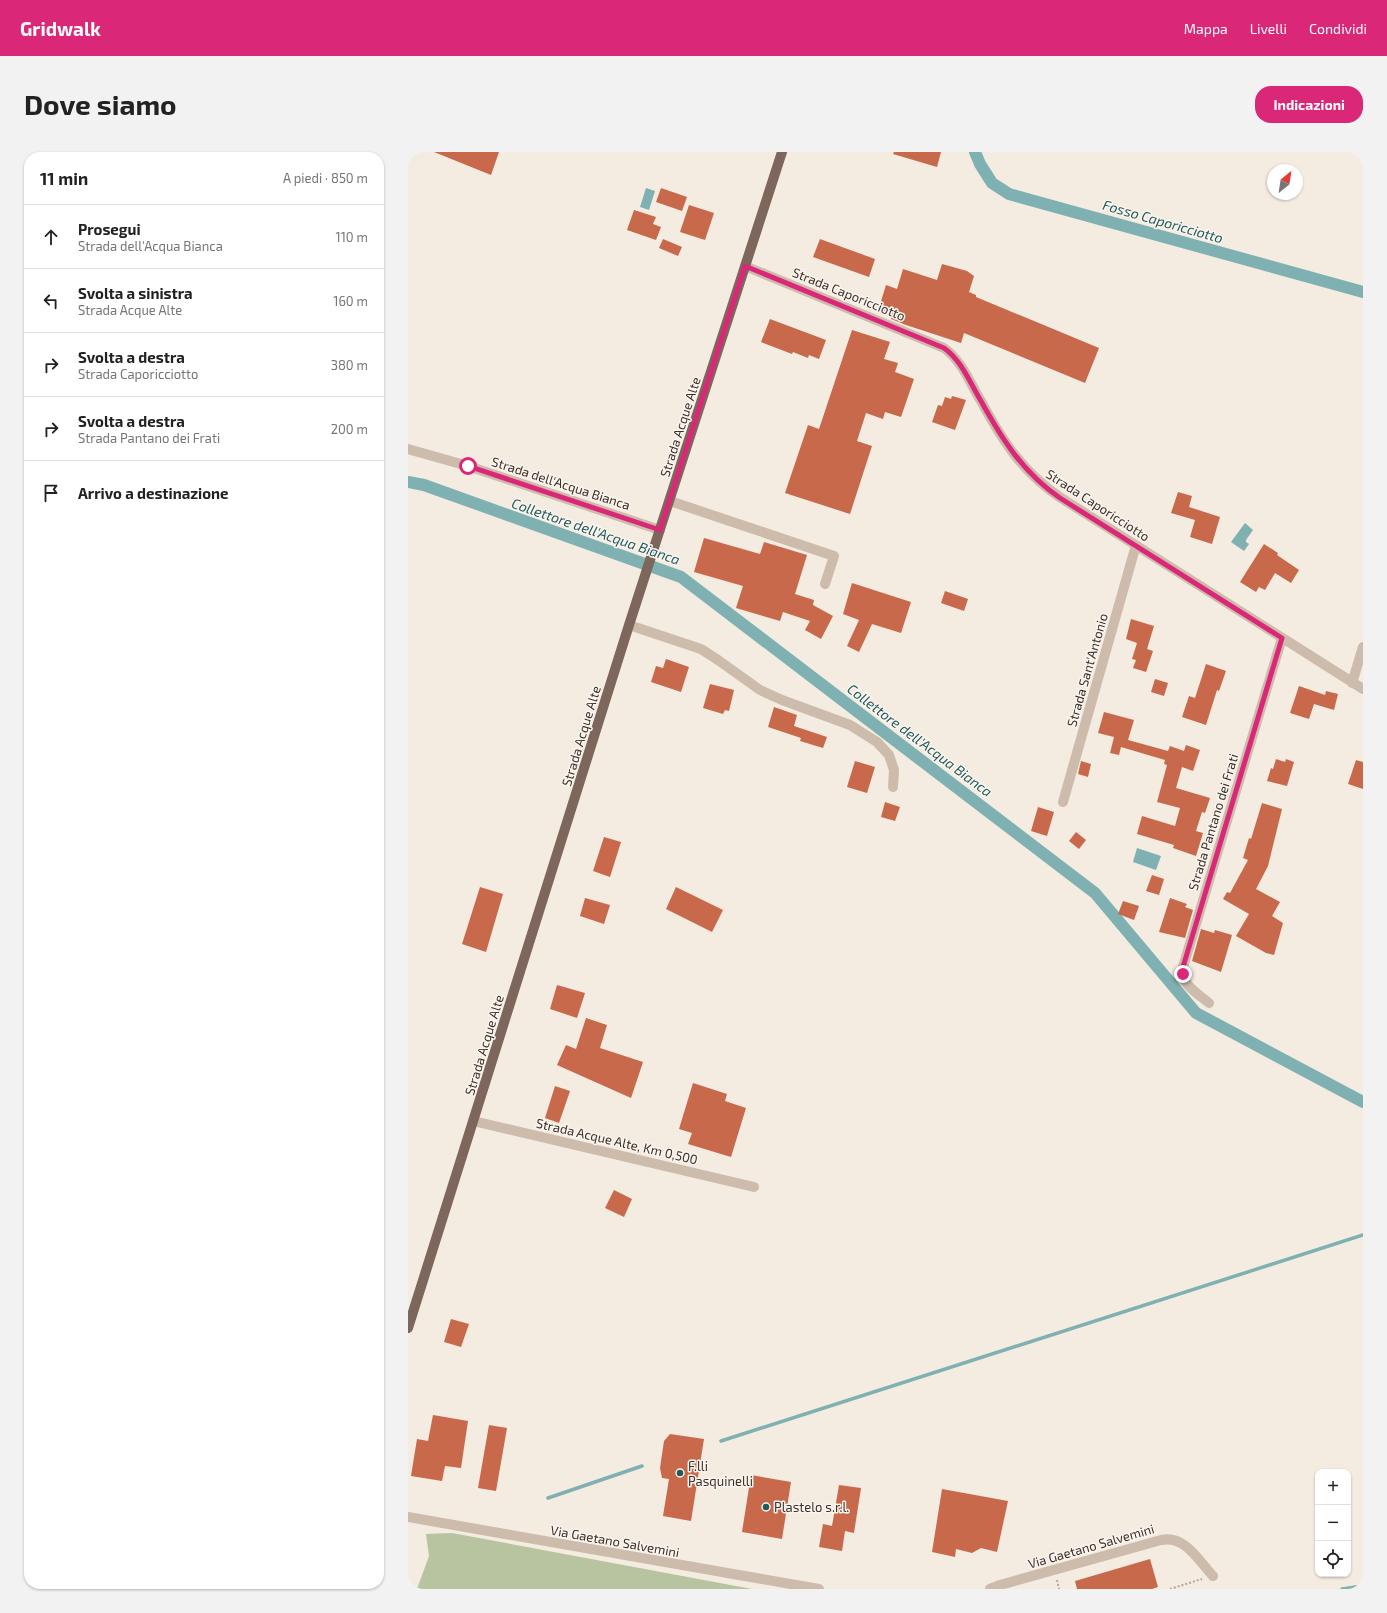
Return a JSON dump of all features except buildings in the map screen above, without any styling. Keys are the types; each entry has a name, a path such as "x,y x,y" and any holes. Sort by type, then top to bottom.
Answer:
{"main road":[{"name":"Strada Acque Alte","path":"408,1328 629,625 782,152"}],"street":[{"name":"Strada Caporicciotto","path":"745,266 944,348 959,363 1000,436 1029,473 1052,492 1363,689"},
{"name":"Strada dell'Acqua Bianca","path":"408,449 468,466 660,530"},
{"path":"670,501 834,556 825,584"},
{"name":"Strada Sant'Antonio","path":"1064,802 1136,545"},
{"path":"629,625 701,649 760,690 782,700 850,725 877,742 889,755 894,770 894,786"},
{"name":"Strada Pantano dei Frati","path":"1209,1003 1185,982 1183,967 1282,638"},
{"path":"1352,682 1363,647"},
{"name":"Strada Acque Alte, Km 0,500","path":"473,1121 754,1187"},
{"name":"Via Gaetano Salvemini","path":"408,1517 819,1589"},
{"name":"Via Gaetano Salvemini","path":"990,1589 1068,1565 1170,1538 1179,1540 1186,1546 1213,1576"}],"path":[{"path":"1170,1589 1213,1576"}],"green space":[{"path":"452,1533 752,1589 417,1589 429,1556 426,1534"}],"water":[{"path":"646,188 655,191 649,210 640,207"},
{"path":"1245,523 1253,530 1246,540 1249,544 1244,551 1231,542"},
{"path":"1137,848 1161,856 1156,870 1133,862"}],"waterway":[{"name":"Fosso Caporicciotto","path":"975,152 980,164 992,183 1009,194 1363,292"},
{"name":"Collettore dell'Acqua Bianca","path":"408,482 424,485 681,577 1095,893 1196,1013 1363,1102"},
{"path":"721,1441 1363,1235"},
{"path":"548,1498 642,1466"},
{"path":"1342,1589 1363,1586"}],"place":[{"name":"F.lli Pasquinelli","path":"680,1473"},
{"name":"Plastelo s.r.l.","path":"766,1507"}],"route":[{"path":"468,466 660,530 745,266 944,348 959,363 995,427 1020,463 1034,478 1060,498 1282,638 1182,970 1183,974"}]}
